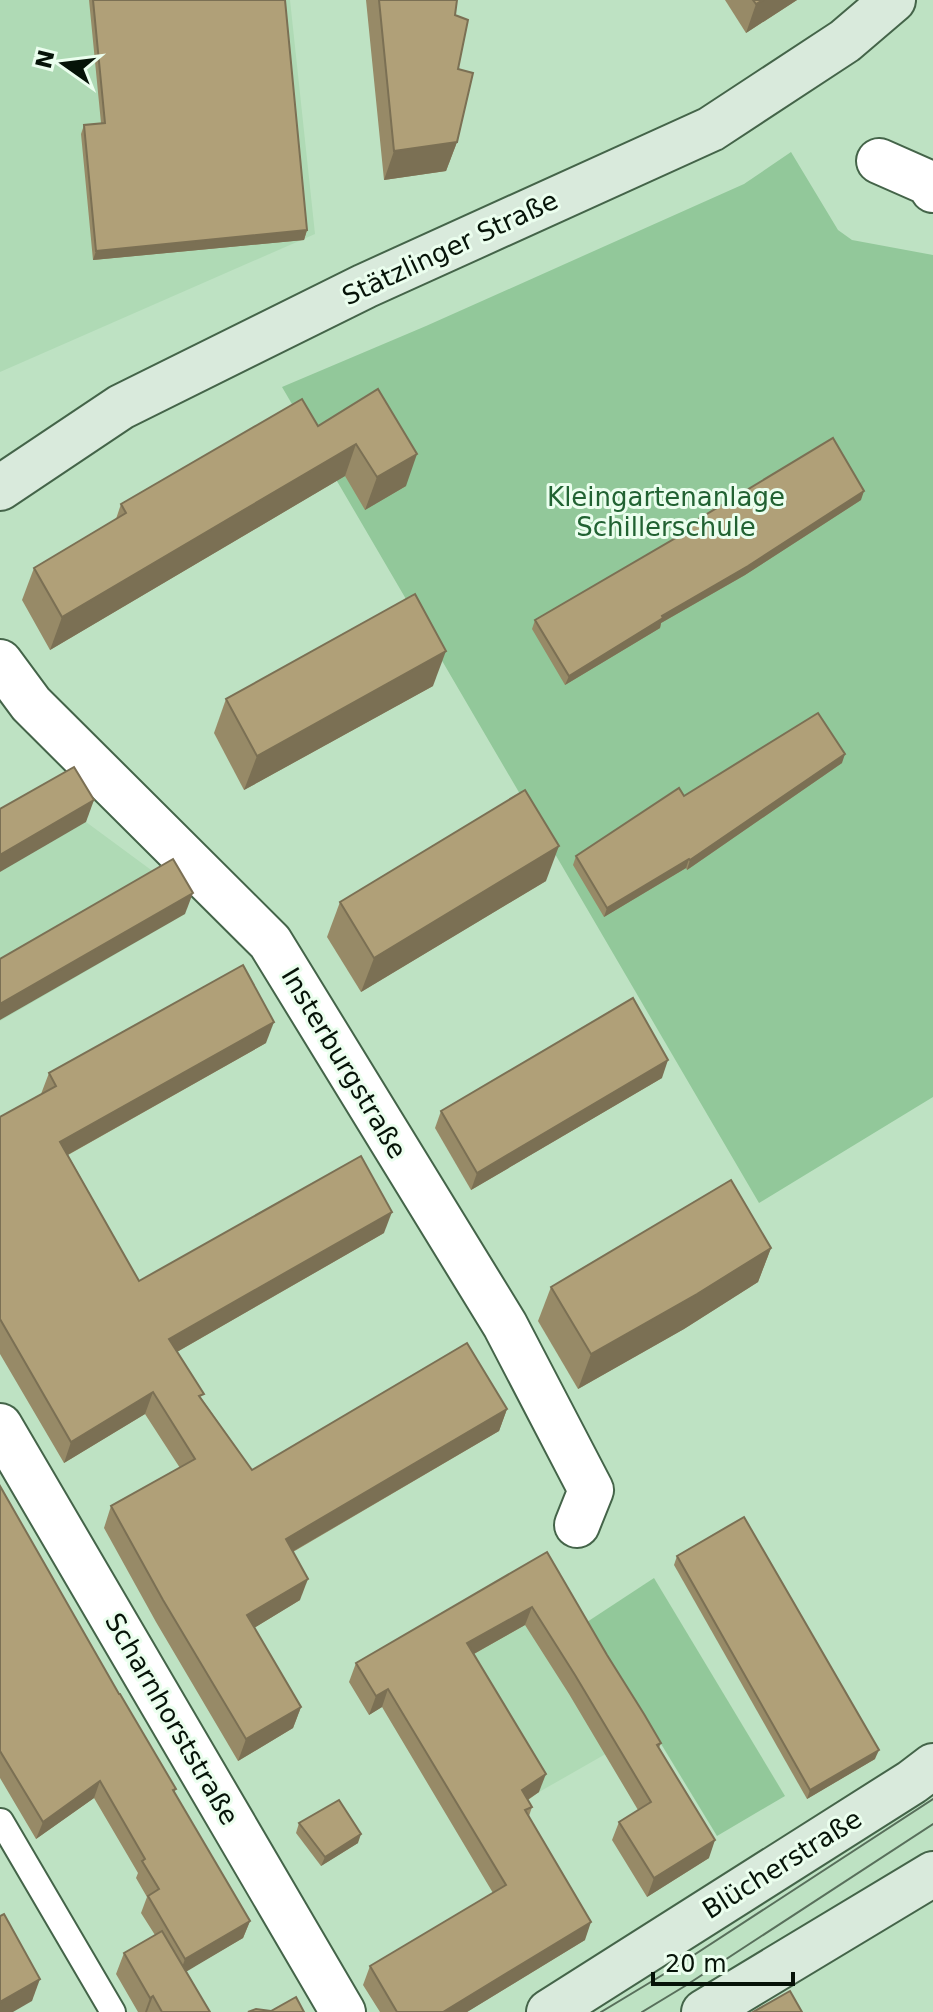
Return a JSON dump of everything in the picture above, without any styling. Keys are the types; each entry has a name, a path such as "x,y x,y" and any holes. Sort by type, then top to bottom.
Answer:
{"street":[{"name":"Stätzlinger Straße","path":"0,488 121,407 365,286 711,129 845,41 893,0"},
{"path":"879,161 929,183 933,190"},
{"name":"Insterburgstraße","path":"0,662 31,704 270,942 505,1325 591,1490 577,1525"},
{"name":"Scharnhorststraße","path":"0,1426 343,2012"},
{"name":"Blücherstraße","path":"549,2012 933,1766"},
{"path":"704,2012 933,1874"}],"lane":[{"path":"1,1821 113,2012"}],"shaded area":[{"path":"0,0 290,0 315,234 0,372"},
{"path":"66,788 86,822 166,881 185,914 0,1021 0,826"},
{"path":"559,1604 639,1735 539,1792 463,1659"}],"green space":[{"name":"Kleingartenanlage Schillerschule","path":"791,152 838,230 852,240 933,255 933,1097 759,1203 282,387 744,184"},
{"path":"654,1578 785,1796 717,1836 587,1622"}],"building":[{"path":"93,0 285,0 307,230 96,251 84,125 105,123"},
{"path":"379,0 457,0 455,15 468,20 458,69 473,73 457,142 394,151"},
{"path":"378,389 417,454 377,477 356,444 62,617 34,568 126,513 121,504 302,399 318,426"},
{"path":"833,438 864,491 569,676 535,620 684,533 682,529"},
{"path":"415,594 446,651 257,756 226,699"},
{"path":"818,713 845,754 690,860 607,908 576,856 679,788 684,796"},
{"path":"74,767 94,800 0,855 0,809"},
{"path":"525,790 559,846 374,958 340,902"},
{"path":"173,859 193,893 0,1004 0,959"},
{"path":"243,965 274,1022 60,1142 139,1281 361,1156 392,1212 169,1339 204,1394 199,1396 252,1470 467,1343 507,1409 286,1539 308,1579 247,1615 301,1707 246,1739 111,1506 195,1459 153,1392 71,1442 0,1319 0,1117 56,1086 49,1073"},
{"path":"633,998 668,1060 477,1173 441,1111"},
{"path":"731,1180 771,1248 591,1354 551,1287"},
{"path":"0,1486 250,1921 185,1959 148,1896 159,1889 142,1861 145,1859 100,1781 43,1822 0,1751"},
{"path":"744,1517 879,1750 810,1790 677,1556"},
{"path":"547,1552 715,1840 654,1878 619,1822 651,1802 532,1607 467,1643 546,1774 522,1790 532,1807 525,1810 591,1922 443,2012 397,2012 370,1966 506,1885 388,1689 376,1696 356,1663"},
{"path":"339,1800 361,1834 325,1857 299,1823"},
{"path":"4,1914 40,1979 0,2002 0,1916"},
{"path":"162,1931 210,2012 162,2012 153,1996 150,1998 124,1953"},
{"path":"790,1991 802,2012 753,2012"},
{"path":"296,1997 304,2012 248,2012 256,2009 271,2011"}],"tram line":[{"path":"601,2012 933,1799"},
{"path":"642,2012 933,1824"}]}
